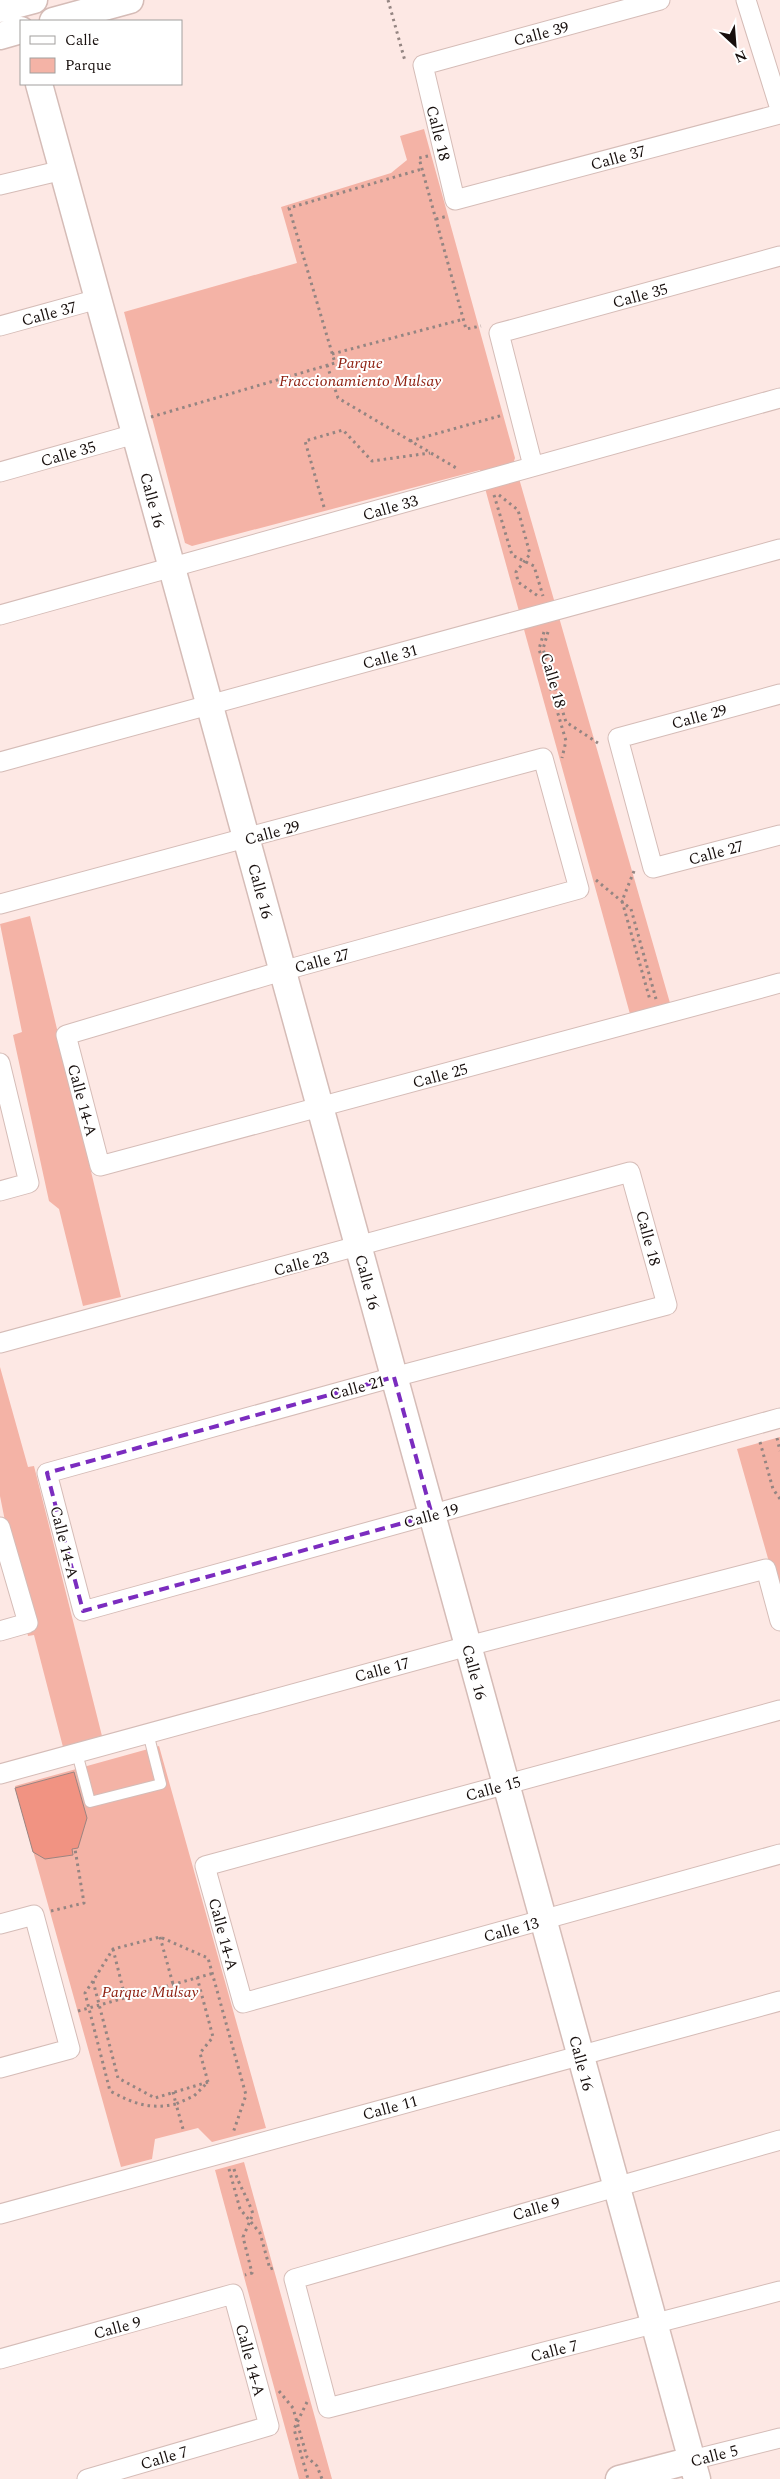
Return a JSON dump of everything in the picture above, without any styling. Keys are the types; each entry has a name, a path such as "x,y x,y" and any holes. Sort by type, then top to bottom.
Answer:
{"street":[{"path":"57,20 130,0"},
{"name":"Calle 39","path":"414,65 660,0"},
{"path":"746,0 780,109"},
{"path":"0,36 20,30"},
{"name":"Calle 18","path":"414,65 453,208"},
{"name":"Calle 16","path":"39,85 98,299 141,426 172,568 695,2470"},
{"name":"Calle 37","path":"453,208 780,114"},
{"path":"0,185 63,170"},
{"name":"Calle 35","path":"533,466 499,333 780,256"},
{"name":"Calle 37","path":"0,326 98,299"},
{"name":"Calle 33","path":"0,615 780,398"},
{"name":"Calle 35","path":"0,472 141,426"},
{"name":"Calle 31","path":"0,762 780,549"},
{"name":"Calle 29","path":"612,743 780,694"},
{"path":"612,743 645,866"},
{"name":"Calle 29","path":"0,904 543,758 587,884"},
{"name":"Calle 27","path":"645,866 780,835"},
{"name":"Calle 27","path":"66,1035 587,884"},
{"name":"Calle 25","path":"100,1166 780,983"},
{"name":"Calle 14-A","path":"66,1035 100,1166"},
{"path":"0,1063 29,1183 0,1191"},
{"name":"Calle 18","path":"630,1172 667,1305"},
{"name":"Calle 23","path":"0,1343 358,1248 630,1172"},
{"name":"Calle 21","path":"47,1473 394,1377 667,1305"},
{"name":"Calle 19","path":"83,1611 432,1514 778,1426"},
{"name":"Calle 14-A","path":"47,1473 83,1611"},
{"path":"0,1526 28,1623 0,1631"},
{"name":"Calle 17","path":"0,1774 468,1646 766,1569 780,1621"},
{"name":"Calle 15","path":"205,1866 780,1710"},
{"name":"Calle 13","path":"243,2003 780,1854"},
{"name":"Calle 14-A","path":"205,1866 243,2003"},
{"path":"0,1924 41,1913 70,2049 0,2068"},
{"name":"Calle 11","path":"0,2214 580,2054 780,2001"},
{"name":"Calle 9","path":"328,2408 294,2279 780,2140"},
{"name":"Calle 7","path":"328,2408 780,2291"},
{"name":"Calle 14-A","path":"234,2294 269,2426"},
{"name":"Calle 9","path":"0,2359 234,2294"},
{"name":"Calle 7","path":"87,2479 269,2426"},
{"name":"Calle 5","path":"619,2479 695,2470 780,2438"}],"lane":[{"path":"77,1753 90,1802 161,1784 148,1733"}],"path":[{"path":"388,0 414,65"},
{"path":"433,155 419,158 466,330 481,326"},
{"path":"141,426 335,363 290,208 422,168"},
{"path":"436,219 453,208"},
{"path":"332,354 464,319"},
{"path":"327,366 338,398 461,471"},
{"path":"410,441 506,414"},
{"path":"326,514 305,441 343,430 372,461 430,453"},
{"path":"538,596 518,582 516,572 524,561 530,554 518,510 495,494 512,554 524,561 534,566 544,600"},
{"name":"Calle 18","path":"546,623 539,650 566,741 562,759"},
{"name":"Calle 18","path":"548,631 543,649 566,722 612,743"},
{"path":"645,866 622,901 652,1006"},
{"path":"587,884 622,901 631,909 658,1004"},
{"path":"778,1426 780,1451"},
{"path":"759,1439 773,1489 780,1499"},
{"path":"41,1913 84,1903 75,1849"},
{"path":"160,1938 173,1984"},
{"path":"208,2082 194,2096 176,2104 160,2108 134,2103 110,2091 85,1994 113,1949 160,1938 208,1958 246,2095 233,2133"},
{"path":"113,1949 125,1998"},
{"path":"76,2011 218,1972"},
{"path":"197,1977 213,2036 200,2053 208,2082"},
{"path":"93,1981 118,2078 156,2098 208,2082"},
{"path":"173,2092 183,2129"},
{"path":"232,2160 239,2186 246,2192 253,2214 242,2237 252,2273 245,2275"},
{"path":"226,2162 240,2209 260,2233 270,2268 276,2267"},
{"name":"Calle 14-A","path":"275,2386 293,2408 307,2456 317,2466 322,2479"},
{"path":"297,2423 311,2395"},
{"name":"Calle 14-A","path":"297,2423 294,2429 308,2479"}],"highlighted area":[{"path":"394,1377 432,1515 83,1611 47,1473"}],"green space":[{"name":"Parque Fraccionamiento Mulsay","path":"424,129 515,458 514,461 670,1003 630,1014 480,470 192,546 185,543 124,312 297,263 281,207 391,173 407,160 400,136"},
{"path":"30,916 121,1297 83,1306 59,1209 49,1201 13,1035 22,1032 0,924"},
{"path":"0,1367 28,1467 34,1466 102,1736 63,1747 34,1635 28,1636 0,1496"},
{"path":"780,1437 780,1601 737,1449"},
{"name":"Parque Mulsay","path":"159,1746 266,2128 212,2142 198,2128 155,2139 152,2159 121,2167 15,1786"},
{"path":"244,2162 332,2479 299,2479 215,2170"}],"building":[{"path":"74,1772 87,1818 78,1848 72,1849 73,1855 45,1859 33,1852 15,1788"}]}
